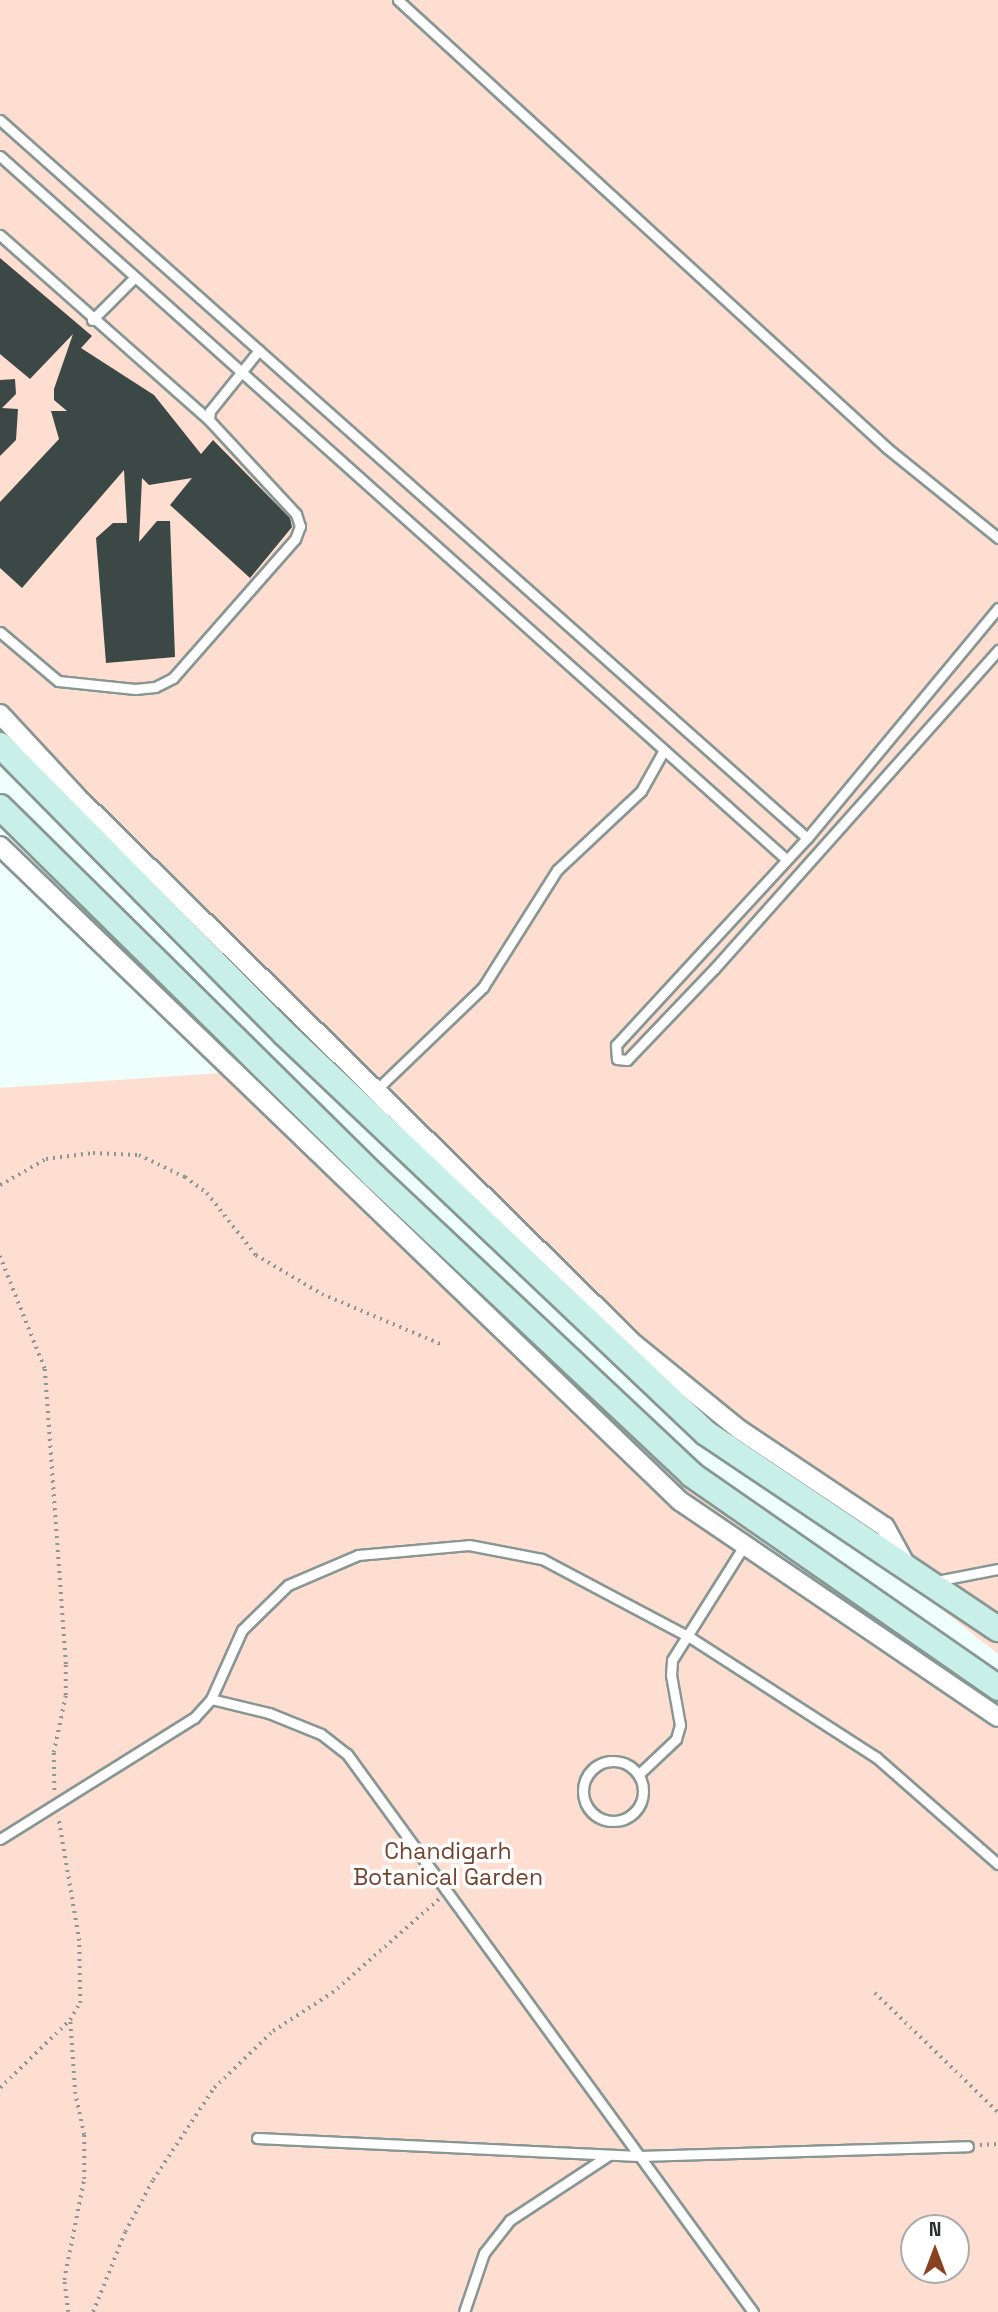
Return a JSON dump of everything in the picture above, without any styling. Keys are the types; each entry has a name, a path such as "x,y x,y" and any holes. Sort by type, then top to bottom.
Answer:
{"main road":[{"path":"0,745 368,1099 706,1433 998,1629"},
{"path":"0,807 374,1176 692,1475 998,1688"}],"street":[{"path":"0,714 368,1099"},
{"path":"0,846 680,1501 998,1717"}],"lane":[{"path":"398,0 887,448 998,538"},
{"path":"0,120 807,838"},
{"path":"0,156 786,859"},
{"path":"0,234 92,320 209,420 296,514 299,532 173,678 135,690 58,681 0,632"},
{"path":"92,320 135,277"},
{"path":"209,420 210,411 259,351"},
{"path":"998,608 807,838 616,1045 617,1059 627,1060 706,978 998,650"},
{"path":"368,1099 483,988 557,870 641,791 664,750"},
{"path":"639,1774 676,1739 680,1725 671,1675 685,1635 745,1544"},
{"path":"0,1839 155,1746 194,1718 211,1699 229,1652 255,1613 313,1571 358,1555 469,1545 542,1559 685,1635 876,1757 998,1864"},
{"path":"918,1576 998,1569"},
{"path":"211,1699 269,1713 321,1734 338,1747 388,1805 754,2312"},
{"path":"615,1760 639,1774 644,1795 634,1813 615,1822 604,1820 588,1808 582,1789 596,1765 615,1760"},
{"path":"257,2138 639,2156 968,2146"},
{"path":"464,2312 484,2253 510,2220 610,2155"}],"path":[{"path":"0,1185 46,1159 93,1153 139,1155 186,1177 207,1194 256,1255 322,1294 443,1345"},
{"path":"0,1256 45,1369 66,1665 66,1696 54,1753 57,1805 81,1969 80,2003 70,2020 0,2088"},
{"path":"93,2312 125,2232 152,2180 215,2088 273,2031 332,1993 449,1890"},
{"path":"875,1993 998,2112"},
{"path":"68,2312 64,2280 84,2179 84,2135 75,2094 70,2020"},
{"path":"968,2146 998,2144"}],"green space":[{"path":"0,0 998,0 998,1654 774,1477 0,705"},
{"name":"Chandigarh Botanical Garden","path":"235,1072 812,1589 998,1717 998,2312 0,2312 0,1088"}],"building":[{"path":"0,258 92,336 81,348 154,395 201,454 213,440 290,518 292,527 250,578 170,505 192,478 149,485 142,478 139,542 157,521 170,521 175,657 106,663 96,538 113,523 127,523 124,470 22,588 0,568 0,502 59,439 51,411 67,411 54,400 54,389 73,334 30,379 0,354"},
{"path":"15,379 16,394 2,408 18,409 16,440 0,456 0,380"}]}
